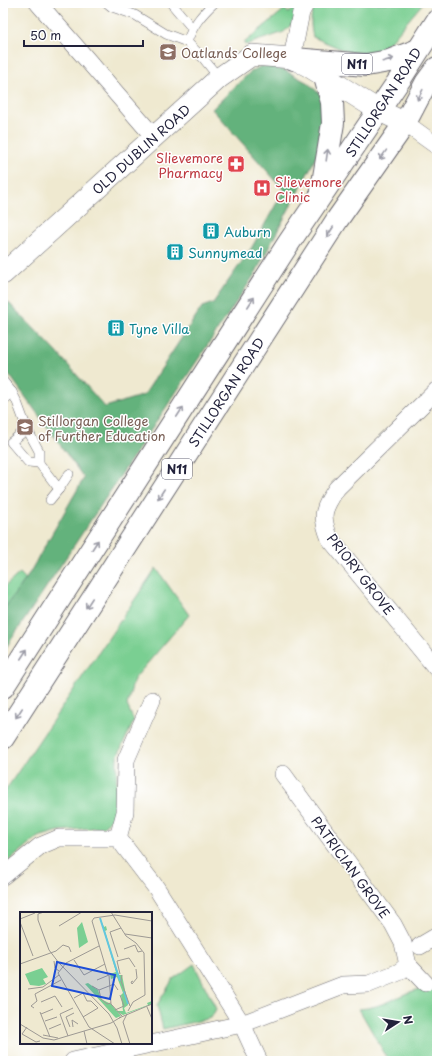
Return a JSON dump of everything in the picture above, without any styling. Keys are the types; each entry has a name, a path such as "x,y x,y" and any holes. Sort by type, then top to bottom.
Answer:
{"highway":[{"name":"STILLORGAN ROAD","path":"3,687 321,194 437,21"},
{"name":"N11","path":"293,58 366,65 389,61 418,50"},
{"name":"STILLORGAN ROAD","path":"3,738 337,220 405,123 426,83 437,68"},
{"name":"N11","path":"321,194 333,123 332,102 325,76"}],"street":[{"path":"38,3 154,137"},
{"path":"293,58 301,12 306,3"},
{"name":"OLD DUBLIN ROAD","path":"3,274 219,78 252,55 293,58 325,76 378,110 405,123"},
{"path":"405,123 437,146"},
{"name":"PRIORY GROVE","path":"437,390 337,488 326,505 324,523 330,539 437,669"},
{"path":"118,838 125,812 126,760 152,700"},
{"name":"PATRICIAN GROVE","path":"283,774 393,924 404,943 408,964"},
{"path":"3,876 40,846 59,838 118,838"},
{"path":"118,838 157,889 242,1024 259,1061"},
{"path":"420,946 437,936"},
{"path":"152,1044 242,1024 343,985 369,984 399,972 408,964 425,982"},
{"path":"73,1061 151,1044"}],"lane":[{"path":"107,3 112,7 135,15 166,34 187,42 203,58 219,78"},
{"path":"171,3 192,28"},
{"path":"187,42 192,28 198,18 214,3"},
{"path":"3,381 12,392 38,451 39,463 59,489"},
{"path":"3,400 12,392"},
{"path":"27,429 11,442 28,462 39,463"},
{"path":"50,500 69,474"}],"green space":[{"path":"316,3 423,3 390,42 379,50 371,53 353,54 313,37 311,20"},
{"path":"299,4 294,22 284,32 245,45 244,43 285,9 288,13"},
{"path":"261,66 279,67 308,83 322,96 323,144 255,274 3,652 3,610 26,579 84,478 3,366 3,305 7,301 55,350 105,407 144,395 202,307 213,303 252,247 284,190 212,109 249,73"},
{"path":"156,568 189,615 134,679 127,705 134,721 117,757 116,813 103,827 59,831 38,837 3,866 3,794"},
{"path":"20,573 26,579 3,610 3,588"},
{"path":"194,964 216,1009 211,1018 163,1029 157,1005 173,979"},
{"path":"433,983 437,990 437,1061 389,1061 359,1009 380,1005 410,992 425,988"}],"place":[{"name":"Oatlands College","path":"168,52"},
{"name":"Slievemore Pharmacy","path":"236,164"},
{"name":"Slievemore Clinic","path":"262,188"},
{"name":"Auburn","path":"211,231"},
{"name":"Sunnymead","path":"175,252"},
{"name":"Tyne Villa","path":"116,328"},
{"name":"Stillorgan College of Further Education","path":"25,427"}]}
